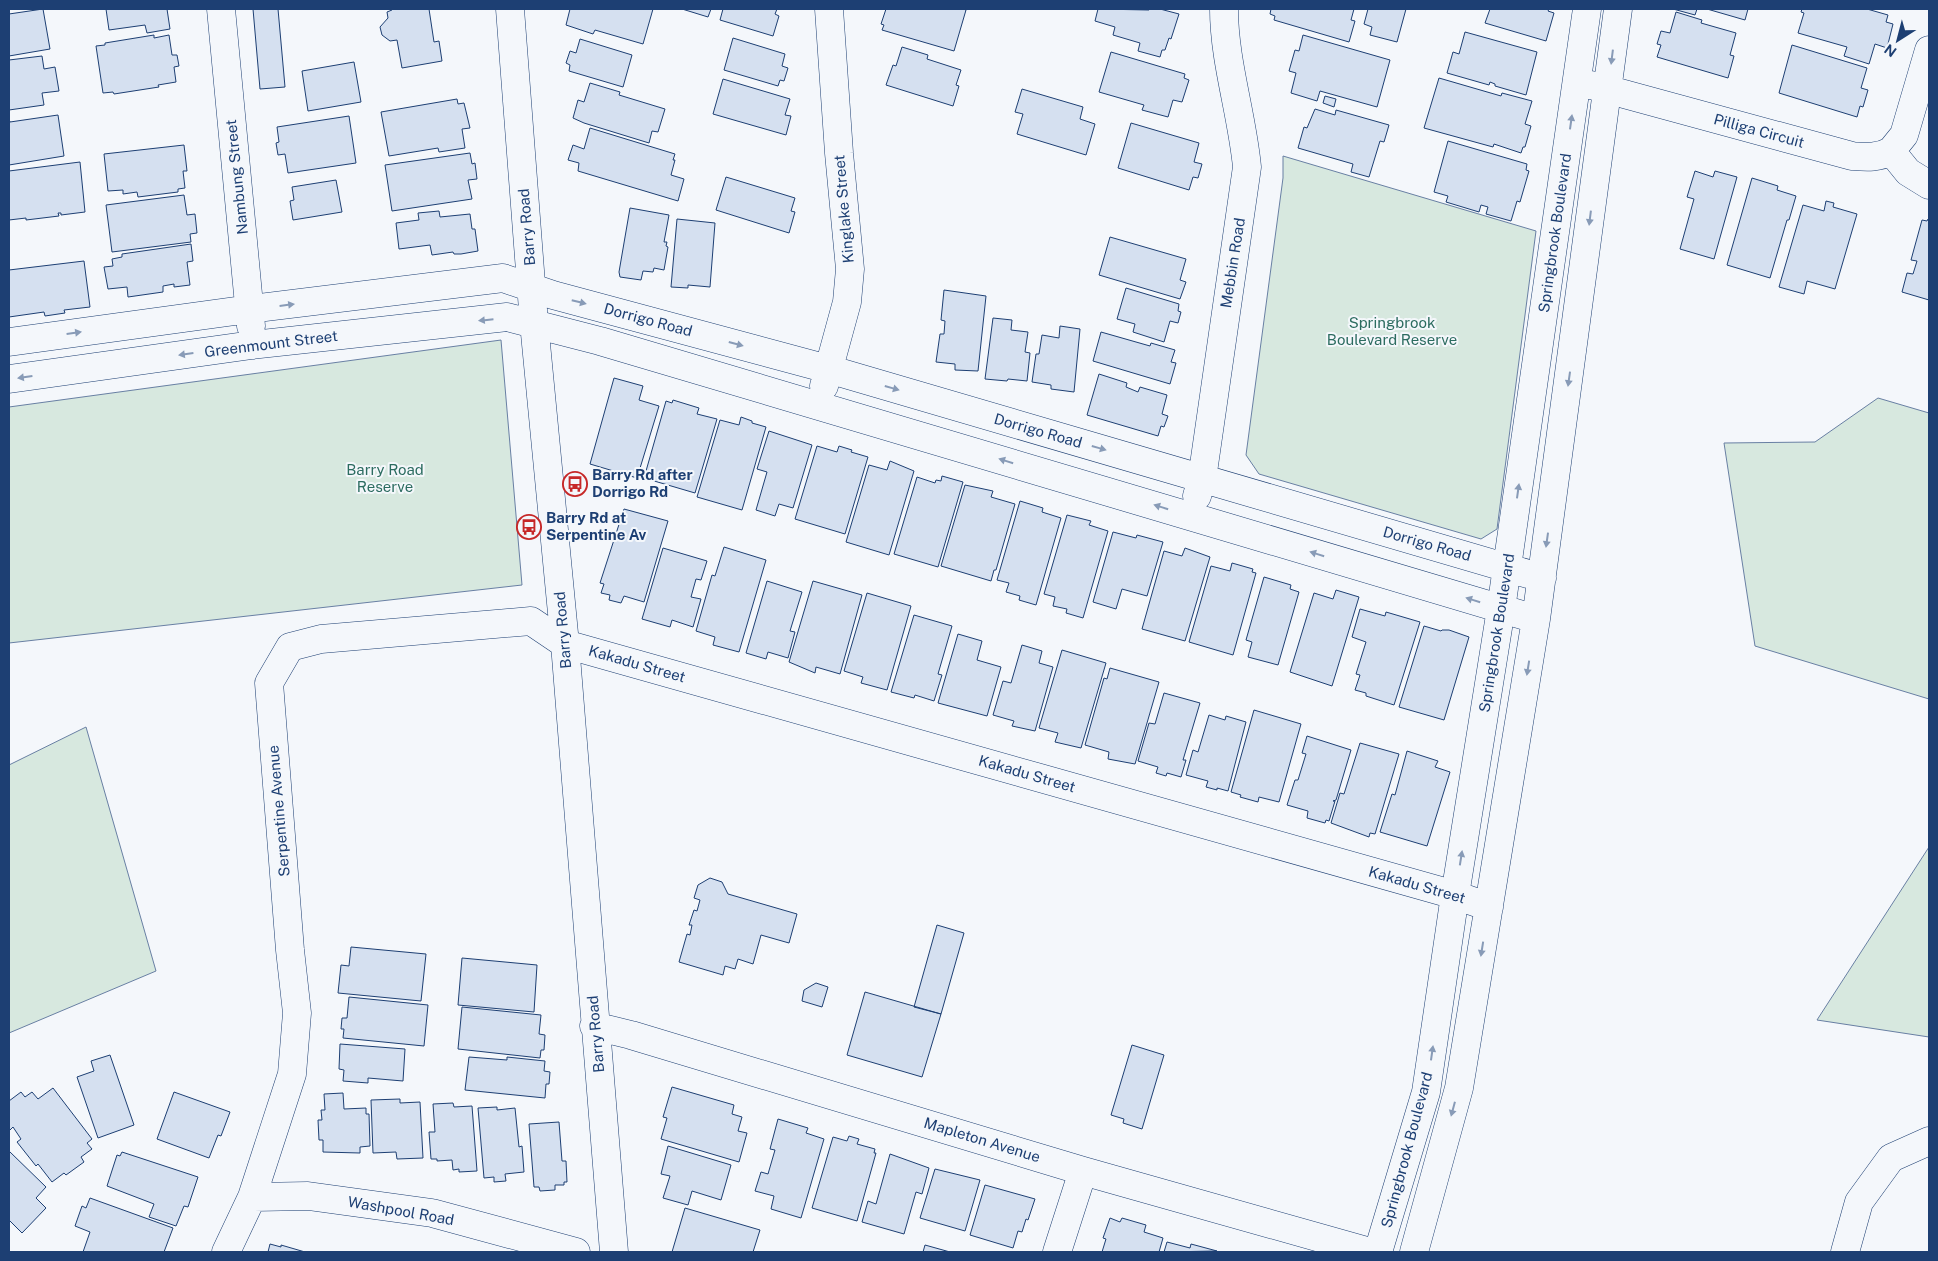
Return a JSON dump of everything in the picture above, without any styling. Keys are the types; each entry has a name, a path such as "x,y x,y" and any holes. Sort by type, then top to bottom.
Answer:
{"street":[{"name":"Nambung Street","path":"220,9 252,345"},
{"name":"Barry Road","path":"510,9 534,323 564,644 614,1252"},
{"name":"Kinglake Street","path":"818,406 847,302 850,268 839,153 829,9"},
{"name":"Mebbin Road","path":"1190,516 1202,479 1247,167 1243,131 1224,29 1224,9"},
{"name":"Springbrook Boulevard","path":"1378,1252 1426,1092 1455,895 1501,609 1587,9"},
{"path":"1414,1252 1459,1088 1489,907 1536,620 1618,9"},
{"path":"1929,50 1904,135 1891,150 1908,172 1929,184"},
{"name":"Pilliga Circuit","path":"1577,82 1852,156 1881,156 1891,150"},
{"path":"9,342 250,309 503,278 532,288"},
{"name":"Dorrigo Road","path":"532,288 828,369 1542,578"},
{"name":"Greenmount Street","path":"9,379 252,345 506,318 534,323"},
{"path":"534,323 1536,620"},
{"name":"Serpentine Avenue","path":"226,1252 252,1197 292,1074 297,1013 290,950 269,683 290,647 321,639 531,621 564,644"},
{"name":"Kakadu Street","path":"564,644 1455,895 1489,907"},
{"name":"Mapleton Avenue","path":"594,1026 669,1046 1083,1171 1370,1252"},
{"path":"1845,1252 1859,1202 1891,1158 1929,1141"},
{"path":"1057,1252 1083,1171"},
{"name":"Washpool Road","path":"252,1197 308,1196 432,1213 576,1252"}],"green space":[{"name":"Springbrook Boulevard Reserve","path":"1283,156 1536,231 1497,529 1481,539 1259,474 1246,455 1283,178"},
{"name":"Barry Road Reserve","path":"501,340 522,585 9,643 9,407"},
{"path":"1878,398 1929,413 1929,699 1755,646 1724,443 1815,442"},
{"path":"86,727 156,971 9,1033 9,765"},
{"path":"1929,847 1929,1037 1817,1020"}],"building":[{"path":"43,9 50,49 9,56 9,14"},
{"path":"106,9 167,9 170,29 147,33 145,25 109,30"},
{"path":"253,9 278,9 285,87 260,89"},
{"path":"392,9 429,9 434,42 439,41 442,61 402,68 397,40 390,41 382,35 380,27 388,18 387,12"},
{"path":"570,9 653,9 643,44 595,30 593,34 566,25"},
{"path":"682,9 711,9 708,17"},
{"path":"723,9 777,9 775,14 779,16 773,36 720,20"},
{"path":"886,9 966,10 954,51 882,30 884,25 881,24"},
{"path":"1098,9 1160,9 1179,14 1171,39 1169,38 1165,50 1162,50 1160,57 1138,51 1140,43 1113,35 1115,27 1095,21"},
{"path":"1271,9 1354,9 1351,20 1355,21 1349,42 1274,20 1275,16 1270,14"},
{"path":"1368,9 1406,9 1397,42 1370,35 1372,27 1364,24"},
{"path":"1490,9 1549,9 1548,11 1554,13 1546,41 1485,23"},
{"path":"1673,9 1697,9 1695,15"},
{"path":"1707,9 1748,9 1745,20"},
{"path":"1802,9 1867,9 1888,15 1886,22 1893,24 1887,48 1875,44 1869,64 1844,56 1847,47 1798,33 1804,13 1801,12"},
{"path":"1676,12 1702,20 1701,23 1736,33 1730,55 1734,56 1728,78 1657,57 1661,45 1657,44 1661,31 1670,33"},
{"path":"1465,32 1537,52 1526,95 1495,86 1495,84 1490,82 1489,85 1447,73 1453,52 1459,54"},
{"path":"154,35 154,38 169,35 172,55 177,55 179,66 174,67 176,82 158,85 159,87 114,94 113,92 103,93 96,46"},
{"path":"1303,35 1390,60 1377,107 1320,91 1317,101 1291,93 1296,73 1289,71 1295,50 1299,51"},
{"path":"733,38 785,54 782,66 788,68 784,81 780,80 778,86 724,70"},
{"path":"580,39 632,55 623,87 569,71 570,65 566,63 570,51 576,53"},
{"path":"1792,45 1867,68 1861,88 1868,90 1863,107 1860,106 1857,117 1779,93"},
{"path":"902,47 928,55 927,59 961,70 956,85 959,86 953,106 886,85 893,65 896,66"},
{"path":"1111,52 1185,74 1184,78 1189,80 1182,102 1173,100 1168,117 1142,110 1144,105 1099,92"},
{"path":"42,56 44,69 55,67 59,91 42,93 44,105 9,110 9,60"},
{"path":"354,62 361,102 308,111 302,71"},
{"path":"1439,78 1501,96 1502,93 1532,101 1525,124 1531,126 1525,147 1523,147 1521,153 1494,144 1493,147 1424,128"},
{"path":"723,79 790,99 785,115 791,116 786,135 713,114"},
{"path":"590,83 620,92 619,95 665,109 658,132 652,131 649,143 573,118 578,100 584,102"},
{"path":"1022,89 1083,107 1080,119 1095,124 1086,155 1017,134 1023,114 1015,112"},
{"path":"1325,96 1336,99 1334,107 1323,103"},
{"path":"457,99 458,104 464,103 470,128 462,129 465,148 439,152 438,148 389,156 381,112"},
{"path":"1315,109 1335,115 1336,110 1389,125 1384,142 1380,141 1369,177 1351,172 1353,164 1298,148 1304,127 1307,128"},
{"path":"58,115 64,156 9,165 9,119 10,122"},
{"path":"349,116 356,163 288,173 285,154 278,155 276,143 279,142 277,127"},
{"path":"1131,123 1199,143 1194,162 1202,164 1198,178 1193,177 1189,190 1118,168"},
{"path":"590,128 675,154 671,175 684,179 678,201 578,171 579,163 568,160 573,145 584,149"},
{"path":"1448,141 1527,164 1526,170 1529,171 1520,202 1517,201 1511,221 1486,214 1488,207 1481,205 1479,212 1446,202 1448,196 1434,192"},
{"path":"184,145 187,171 183,171 185,188 178,189 178,192 138,197 137,192 123,194 123,190 108,191 104,154"},
{"path":"470,153 472,164 475,163 477,179 468,180 472,199 392,211 385,165"},
{"path":"80,162 85,212 61,215 61,213 58,213 59,216 9,220 9,171"},
{"path":"1695,171 1713,177 1715,171 1737,177 1714,259 1680,249 1694,199 1687,197"},
{"path":"726,177 795,198 791,211 795,212 789,233 716,210"},
{"path":"1752,178 1778,186 1777,190 1796,196 1770,278 1727,265"},
{"path":"336,180 342,212 293,220 290,201 294,200 292,187"},
{"path":"184,195 187,215 195,214 197,233 190,234 191,242 112,252 106,205"},
{"path":"1826,201 1834,203 1833,207 1857,214 1835,289 1807,281 1804,294 1779,287 1803,205 1824,211"},
{"path":"630,208 669,215 664,242 667,242 666,246 668,247 664,270 654,268 653,272 643,271 641,280 620,277 619,272"},
{"path":"439,211 440,217 470,214 472,229 475,229 478,251 461,254 454,254 453,252 432,255 430,245 399,249 396,223 419,220 418,213"},
{"path":"677,219 715,223 710,287 688,285 688,288 671,287"},
{"path":"1928,219 1929,300 1902,292 1907,273 1913,274 1917,261 1911,260 1922,220 1927,221"},
{"path":"1110,237 1186,259 1180,280 1186,282 1180,299 1099,275"},
{"path":"191,244 193,261 187,262 190,285 174,287 174,284 163,286 163,292 128,297 127,287 108,289 104,267 113,266 112,259 122,257 122,254"},
{"path":"84,261 90,307 64,310 65,313 45,316 44,312 9,317 9,270"},
{"path":"1126,288 1179,304 1178,311 1181,312 1178,323 1170,321 1164,342 1133,332 1135,324 1117,319"},
{"path":"944,290 986,296 978,371 955,370 955,364 936,362 940,334 944,334 945,321 941,320"},
{"path":"993,318 1012,320 1011,330 1028,332 1025,352 1030,353 1027,381 985,379"},
{"path":"1060,326 1080,329 1074,392 1051,389 1051,385 1032,382 1036,354 1039,354 1042,335 1059,338"},
{"path":"1101,332 1150,346 1151,343 1175,350 1171,362 1176,363 1170,384 1093,361"},
{"path":"1099,374 1127,383 1126,387 1138,392 1140,387 1167,395 1162,414 1168,416 1164,427 1161,426 1158,436 1087,415"},
{"path":"614,378 643,386 639,400 659,406 637,478 590,464"},
{"path":"673,400 699,408 697,414 717,419 695,493 644,478 666,401 672,403"},
{"path":"741,417 766,427 742,510 697,497 720,420 739,425"},
{"path":"769,431 812,445 793,508 779,504 775,516 756,510 767,472 757,469"},
{"path":"817,446 837,452 839,446 868,457 845,534 795,519"},
{"path":"890,461 914,471 889,555 846,542 869,465 887,470"},
{"path":"942,476 963,482 938,567 894,554 917,477 935,483 936,480 941,481"},
{"path":"965,485 993,491 991,497 1015,504 996,570 994,570 991,581 941,566"},
{"path":"1020,501 1043,508 1042,512 1061,518 1036,605 1019,600 1020,596 1006,592 1009,583 997,580"},
{"path":"624,509 668,521 644,602 624,596 621,603 609,600 610,595 601,593 604,584 600,583"},
{"path":"1067,515 1091,521 1089,525 1108,531 1083,618 1066,613 1067,609 1053,606 1055,597 1044,594"},
{"path":"1113,532 1136,538 1137,535 1163,542 1147,596 1122,589 1116,609 1093,602"},
{"path":"724,547 766,560 739,652 713,645 715,637 696,631 712,575 715,576"},
{"path":"663,548 707,561 701,580 696,579 691,597 701,599 693,627 672,620 670,627 642,619"},
{"path":"1185,548 1210,557 1185,641 1142,629 1164,551 1182,556"},
{"path":"1232,563 1253,569 1252,572 1256,573 1233,655 1189,642 1211,566 1230,571"},
{"path":"1264,577 1291,585 1290,589 1299,592 1278,665 1248,657 1252,642 1246,640"},
{"path":"767,581 802,592 790,631 795,632 788,658 768,652 766,659 746,653"},
{"path":"813,581 862,595 840,674 816,667 815,673 789,662"},
{"path":"1336,590 1359,597 1332,686 1290,672 1314,593 1333,599"},
{"path":"867,593 911,606 887,690 861,683 863,677 844,671"},
{"path":"1360,609 1385,616 1386,612 1420,622 1394,705 1366,696 1366,693 1355,690 1360,675 1356,674 1366,642 1352,637"},
{"path":"914,615 952,626 938,674 942,675 934,701 915,695 914,698 891,692"},
{"path":"1424,626 1441,631 1449,630 1469,637 1444,720 1399,707"},
{"path":"958,634 982,641 977,660 1001,667 987,716 938,703"},
{"path":"1022,645 1042,651 1039,663 1053,667 1035,731 1012,726 1014,721 993,715 1003,681 1011,683"},
{"path":"1062,650 1106,663 1081,748 1055,742 1058,733 1039,728"},
{"path":"1110,668 1159,682 1135,764 1108,759 1109,752 1085,745 1104,678 1107,679"},
{"path":"1164,693 1200,703 1183,760 1186,760 1181,777 1167,773 1166,776 1156,773 1158,767 1138,761 1149,723 1155,724"},
{"path":"1254,710 1301,724 1279,802 1259,797 1258,802 1240,797 1241,795 1231,792"},
{"path":"1209,715 1225,720 1226,716 1246,722 1228,791 1206,787 1208,781 1186,775 1193,750 1198,752"},
{"path":"1307,736 1351,750 1336,800 1333,801 1335,801 1329,821 1326,820 1325,823 1307,818 1308,811 1287,805 1295,780 1298,780 1306,754 1302,753"},
{"path":"1360,743 1399,754 1375,834 1370,833 1369,837 1331,823 1340,793 1344,794"},
{"path":"1407,751 1438,761 1435,767 1450,772 1427,846 1380,832 1392,794 1395,795"},
{"path":"710,878 722,882 728,894 797,914 789,943 761,935 753,964 738,959 735,969 725,966 723,975 679,962 687,934 690,935 692,925 689,925 694,910 697,911 700,900 694,898 698,885"},
{"path":"937,925 964,933 941,1014 914,1007"},
{"path":"351,947 426,954 421,1001 338,993 341,965 349,966"},
{"path":"462,958 537,965 534,1012 458,1005"},
{"path":"816,983 828,987 822,1007 802,1001 804,990"},
{"path":"865,992 941,1014 922,1077 847,1055"},
{"path":"349,997 428,1005 424,1046 343,1038 344,1029 341,1029 342,1018 347,1018"},
{"path":"462,1007 541,1015 539,1034 545,1035 544,1050 541,1050 540,1058 458,1049"},
{"path":"340,1044 405,1049 403,1081 368,1078 368,1083 343,1081 344,1070 339,1069"},
{"path":"1132,1045 1164,1055 1142,1129 1123,1123 1124,1119 1111,1115"},
{"path":"110,1055 134,1125 98,1138 77,1077 94,1071 91,1061"},
{"path":"469,1057 507,1060 507,1057 545,1061 544,1071 550,1072 549,1084 546,1084 545,1098 465,1090"},
{"path":"672,1087 734,1105 732,1114 742,1117 738,1131 747,1133 739,1162 661,1139 667,1118 663,1117"},
{"path":"53,1088 92,1139 87,1143 92,1149 81,1157 84,1162 52,1182 38,1164 36,1166 17,1142 21,1139 13,1127 9,1131 9,1101 21,1092 25,1097 32,1092 38,1099"},
{"path":"174,1092 230,1112 221,1136 218,1135 209,1158 157,1139"},
{"path":"343,1093 344,1109 366,1108 366,1114 369,1114 370,1146 360,1147 360,1153 323,1152 323,1140 319,1140 318,1120 322,1120 321,1110 325,1110 324,1094"},
{"path":"400,1099 400,1103 420,1102 423,1158 397,1159 396,1152 373,1153 371,1100"},
{"path":"453,1103 454,1107 472,1106 477,1171 459,1172 459,1169 453,1170 452,1160 437,1161 437,1159 431,1159 429,1132 435,1132 433,1104"},
{"path":"497,1107 497,1110 515,1108 519,1147 522,1146 524,1172 505,1174 506,1181 494,1182 494,1177 484,1178 478,1108"},
{"path":"778,1119 808,1128 806,1133 824,1139 801,1218 771,1209 774,1196 755,1191 761,1172 768,1174 775,1150 770,1149"},
{"path":"559,1122 562,1161 566,1161 567,1182 564,1182 564,1185 555,1185 555,1190 540,1191 539,1187 534,1187 529,1124"},
{"path":"849,1136 859,1139 857,1144 875,1149 874,1153 876,1153 857,1221 812,1208 833,1137 847,1141"},
{"path":"668,1146 731,1165 721,1200 692,1191 688,1205 663,1198 670,1176 661,1174"},
{"path":"9,1151 46,1187 36,1198 46,1208 22,1233 9,1220"},
{"path":"122,1152 198,1177 188,1207 184,1206 176,1226 149,1217 154,1204 107,1186 117,1155 120,1156"},
{"path":"890,1154 929,1168 922,1194 916,1192 904,1234 862,1222 868,1201 876,1204"},
{"path":"935,1169 980,1180 965,1231 920,1218"},
{"path":"985,1185 1035,1199 1022,1232 1018,1231 1013,1248 970,1235"},
{"path":"90,1198 173,1228 164,1252 83,1252 90,1232 75,1226 82,1206 86,1208"},
{"path":"685,1208 760,1230 753,1252 672,1252"},
{"path":"1110,1218 1120,1222 1122,1218 1146,1225 1144,1232 1163,1238 1159,1252 1102,1252 1106,1239 1103,1238"},
{"path":"1167,1242 1190,1248 1191,1244 1217,1251 1164,1252"},
{"path":"270,1244 281,1247 281,1245 305,1252 268,1252"},
{"path":"925,1245 950,1252 923,1252"}],"place":[{"name":"Barry Rd after Dorrigo Rd","path":"575,484"},
{"name":"Barry Rd at Serpentine Av","path":"529,527"}]}
